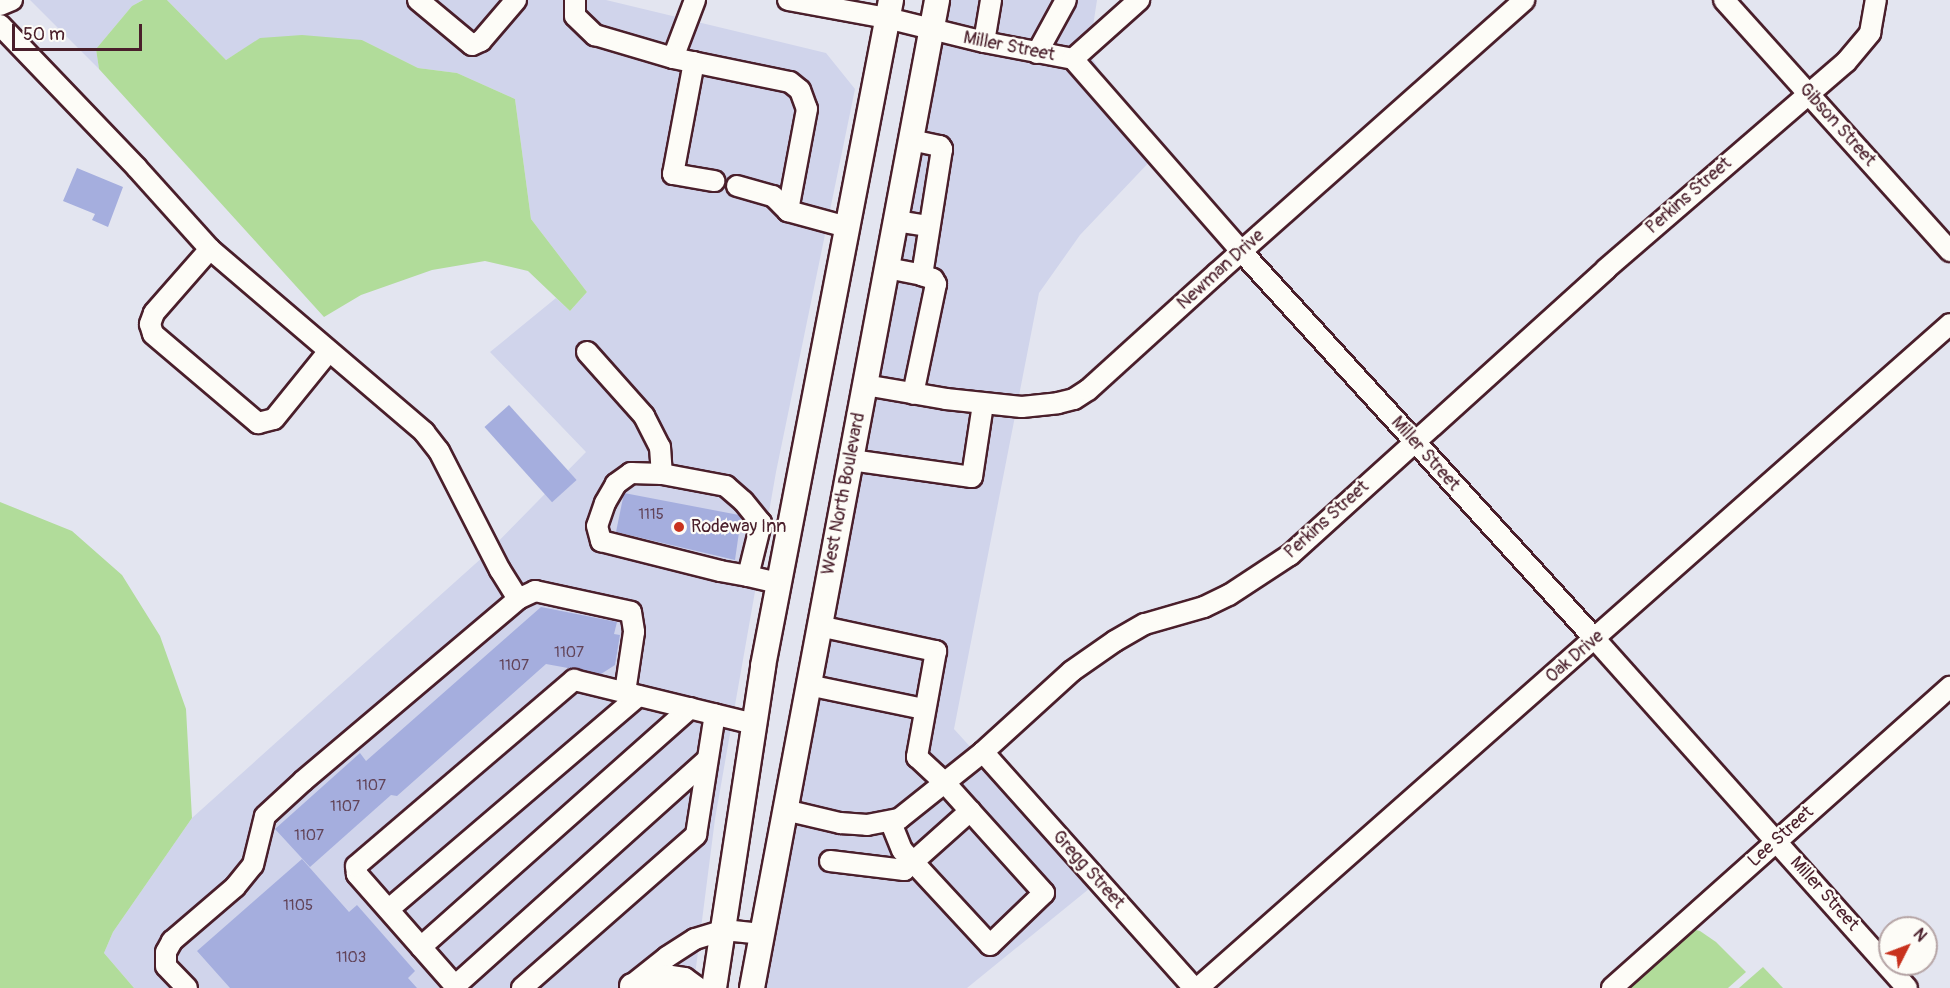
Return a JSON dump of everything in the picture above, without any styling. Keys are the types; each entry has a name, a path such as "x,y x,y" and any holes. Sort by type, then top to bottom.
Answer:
{"main road":[{"name":"West North Boulevard","path":"752,988 937,0"},
{"path":"714,988 754,724 779,583 889,9"},
{"path":"630,987 666,977 684,980 695,988"}],"street":[{"path":"0,5 12,0"},
{"path":"418,0 472,45 481,41 516,0"},
{"path":"574,0 575,16 595,35 673,58 790,82 800,90 807,109 788,211"},
{"path":"673,58 695,0"},
{"name":"Miller Street","path":"788,0 889,9 932,30 1073,59 1413,443 1595,639 1907,988"},
{"path":"984,42 991,0"},
{"path":"1037,53 1066,0"},
{"path":"1073,59 1139,0"},
{"name":"Newman Drive","path":"865,386 983,404 1034,406 1058,403 1081,395 1524,0"},
{"name":"Gibson Street","path":"1724,0 1950,251"},
{"name":"Perkins Street","path":"785,810 840,823 867,825 890,821 912,811 983,752 1072,671 1115,641 1145,624 1204,607 1262,575 1290,555 1605,269 1757,137 1810,95 1864,44 1874,19 1876,0"},
{"path":"0,25 137,168 210,249 424,432 439,451 500,570 518,599"},
{"path":"694,62 673,174 714,181"},
{"path":"911,140 940,146 942,149 922,274"},
{"path":"737,186 773,196 788,211 847,226"},
{"path":"896,221 929,226"},
{"path":"210,249 154,313 150,324 153,334 258,423 274,418 328,351"},
{"path":"887,268 922,274 936,284 913,394"},
{"name":"Oak Drive","path":"1196,988 1950,324"},
{"path":"587,352 644,416 660,447 662,474"},
{"path":"851,460 972,477 983,404"},
{"path":"779,583 601,541 597,526 604,503 616,484 632,473 662,474 726,486 743,501 761,523 788,534"},
{"path":"748,576 761,523"},
{"path":"187,988 166,966 166,952 172,941 235,887 253,865 266,816 303,781 518,599 535,591 631,612 634,632 631,694 388,909"},
{"path":"819,626 936,651 917,757 945,783 1044,893 990,945 902,850 890,821"},
{"path":"707,760 456,987 357,873 356,866 574,680 754,724"},
{"path":"808,685 924,709"},
{"name":"Lee Street","path":"1612,988 1950,687"},
{"path":"421,947 690,708"},
{"path":"522,988 696,835 715,714"},
{"name":"Gregg Street","path":"983,752 1196,988"},
{"path":"830,861 899,872 970,811"},
{"path":"630,987 694,939 724,930 761,934"}],"shaded area":[{"path":"30,0 143,0 132,6 96,49 99,69"},
{"path":"167,0 606,0 826,53 855,89 776,472 715,819 695,975 653,969 620,980 622,988 134,988 104,953 113,932 192,818 484,556 586,452 490,352 556,298 570,311 587,292 531,219 515,99 457,73 418,68 362,40 261,38 226,60"},
{"path":"947,0 1097,0 1089,53 1154,157 1080,235 1039,293 954,729 1095,884 967,988 762,988"}],"green space":[{"path":"143,0 167,0 226,60 260,38 302,35 362,40 418,68 457,73 515,99 531,219 587,292 570,311 528,271 485,261 432,270 361,295 324,317 99,69 96,49 132,6"},
{"path":"0,502 72,531 122,575 160,636 186,709 192,818 113,932 104,953 134,988 0,988"},
{"path":"1692,929 1700,931 1716,942 1746,972 1728,988 1625,988"},
{"path":"1763,967 1783,988 1739,988"}],"building":[{"path":"77,168 123,187 108,227 92,220 95,214 63,201"},
{"path":"509,405 577,480 552,502 484,427"},
{"name":"Rodeway Inn","path":"624,493 739,515 741,518 735,560 616,532"},
{"path":"541,607 617,622 614,634 620,635 615,665 601,674 546,664 397,796 391,795 310,867 275,829 360,753 366,761"},
{"path":"302,859 349,912 357,905 415,971 408,978 417,988 230,988 197,951"}],"place":[{"name":"Rodeway Inn","path":"679,527"}]}
